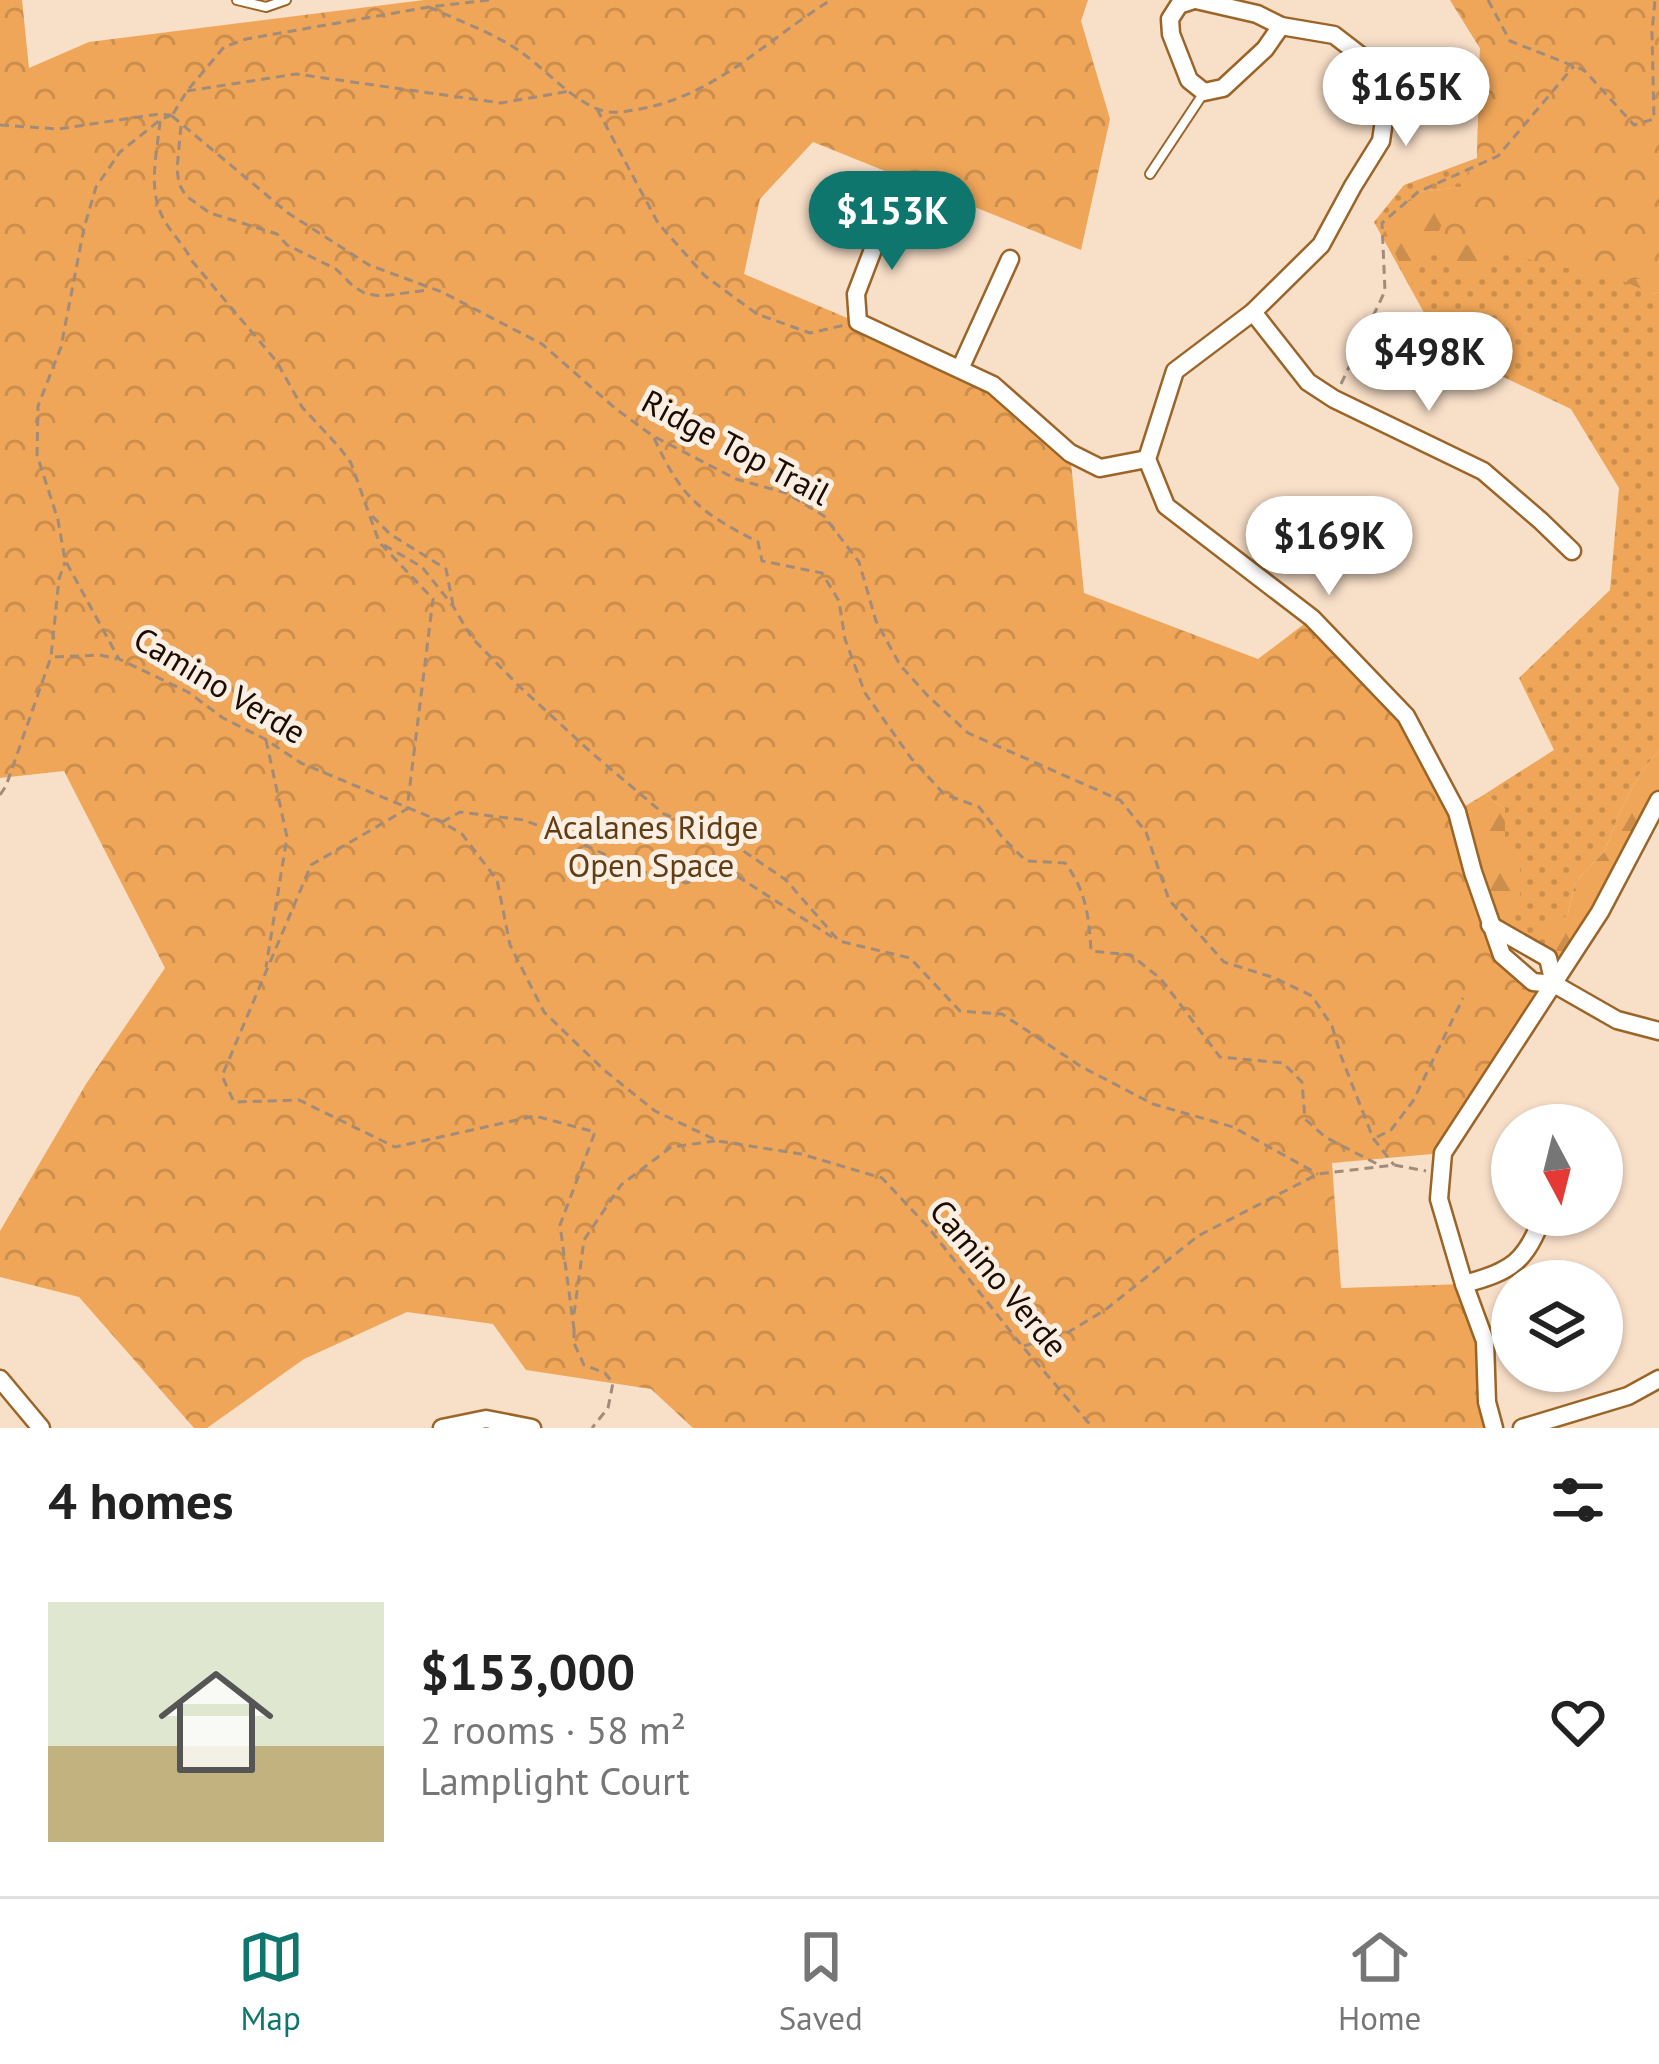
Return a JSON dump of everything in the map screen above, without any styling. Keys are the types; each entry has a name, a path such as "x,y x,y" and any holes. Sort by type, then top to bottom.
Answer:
{"street":[{"path":"1281,26 1223,88 1204,92 1189,80 1170,19 1179,5 1195,0 1257,14 1281,26 1334,34 1373,65 1387,100 1381,141 1321,245 1253,312 1175,371 1147,459 1166,506 1312,618 1406,716 1457,812 1502,955 1533,982 1554,984 1617,1020 1659,1031"},
{"path":"886,218 856,294 858,322 993,385 1085,461 1100,468 1147,459"},
{"path":"960,370 1010,260"},
{"path":"1253,312 1308,382 1483,471 1572,551"},
{"path":"1494,1428 1487,1402 1485,1341 1439,1198 1443,1154 1600,912 1659,800"},
{"path":"1464,1284 1490,1277 1525,1256 1534,1236"},
{"path":"0,1379 41,1428"},
{"path":"1522,1428 1628,1396 1659,1379"},
{"path":"442,1428 486,1419 532,1428"}],"lane":[{"path":"237,0 266,7 286,0"},
{"path":"1150,174 1204,92"}],"path":[{"path":"0,125 58,129 172,115 224,47 246,38 489,0"},
{"path":"429,7 517,49 570,92 613,114 648,108 715,82 831,0"},
{"path":"1488,0 1510,41 1584,70 1634,124 1654,119 1655,0"},
{"path":"1334,399 1385,291 1382,223 1418,192 1498,156 1574,66"},
{"path":"187,91 296,74 500,103 570,92"},
{"path":"596,108 658,223 705,276 757,314 810,333 858,322"},
{"name":"Camino Verde","path":"172,115 120,152 96,187 61,347 38,406 37,455 65,560 118,659 188,692 301,763 462,834 497,880 510,945 544,1012 604,1070 655,1112 718,1141 801,1154 882,1178 1094,1428"},
{"name":"Ridge Top Trail","path":"172,115 288,213 369,265 434,289 542,344 653,436 736,479 786,493 824,515 859,562 876,621 900,665 928,696 968,733 1120,800 1146,832 1169,900 1224,962 1312,996 1332,1026 1373,1138 1394,1165"},
{"path":"160,120 154,192 166,224 277,362 302,407 351,463 379,542 433,599 406,808 311,865 222,1076 234,1102 299,1100 394,1147 535,1116 595,1132 560,1226 574,1343 584,1365 605,1373 613,1383 608,1408 592,1428"},
{"path":"182,124 179,184 186,196 210,213 278,234 287,245 336,269 366,294 434,289"},
{"path":"653,436 687,497 758,542 762,561 822,573 839,601 845,639 865,693 911,758 944,794 980,807 1026,861 1065,863 1080,883 1089,918 1090,951 1131,955 1161,979 1220,1057 1283,1063 1302,1082 1305,1119 1325,1137 1381,1166"},
{"path":"367,512 390,534 446,569 453,606"},
{"path":"379,542 422,567 472,638 593,754 664,814 720,835 785,880 839,941"},
{"path":"0,796 51,657 65,560"},
{"path":"51,657 118,659"},
{"path":"264,975 287,837 265,739"},
{"path":"442,822 460,812 524,820 640,871 686,883 726,869 839,941 910,958 960,1011 1003,1014 1082,1067 1153,1104 1233,1127 1318,1174"},
{"path":"1373,1138 1391,1130 1413,1101 1462,998"},
{"name":"Camino Verde","path":"574,1329 584,1240 621,1185 671,1147 718,1141"},
{"path":"1022,1346 1067,1333 1105,1310 1198,1236 1318,1174 1394,1165 1439,1174"}],"green space":[{"name":"Acalanes Ridge Open Space","path":"0,0 22,0 29,68 89,42 424,0 1088,0 1081,21 1110,119 1081,250 813,142 760,199 744,274 993,385 1070,453 1084,593 1258,659 1312,618 1406,716 1457,812 1515,968 1554,984 1443,1153 1332,1163 1341,1288 1464,1284 1485,1341 1495,1428 693,1428 651,1389 526,1370 493,1324 407,1312 304,1359 207,1428 194,1428 79,1297 0,1277 0,1231 86,1084 165,968 64,771 0,778"},
{"path":"1450,0 1659,0 1486,184 1419,192 1410,286 1435,238 1515,231 1612,251 1653,294 1659,292 1659,750 1639,775 1604,852 1575,882 1568,914 1548,958 1490,925 1505,852 1505,809 1485,794 1554,750 1519,678 1610,590 1619,488 1571,409 1444,349 1374,222 1404,185 1477,158 1480,48"},
{"path":"1450,0 1659,0 1659,276 1623,281 1435,238 1477,158 1480,48"},
{"path":"1659,181 1659,292 1653,294 1623,281 1612,252 1554,265 1505,254 1469,281 1435,239 1410,287 1382,223 1418,192 1486,184"},
{"path":"1326,632 1406,716 1457,811 1485,794 1505,809 1505,851 1520,867 1520,902 1490,925 1502,955 1533,982 1553,983 1548,958 1550,929 1568,914 1575,882 1604,852 1639,775 1659,750 1659,800 1600,912 1535,1012 1485,993 1468,921 1441,854 1442,835 1426,808 1397,798 1388,755 1366,724 1357,700 1319,672"}]}
